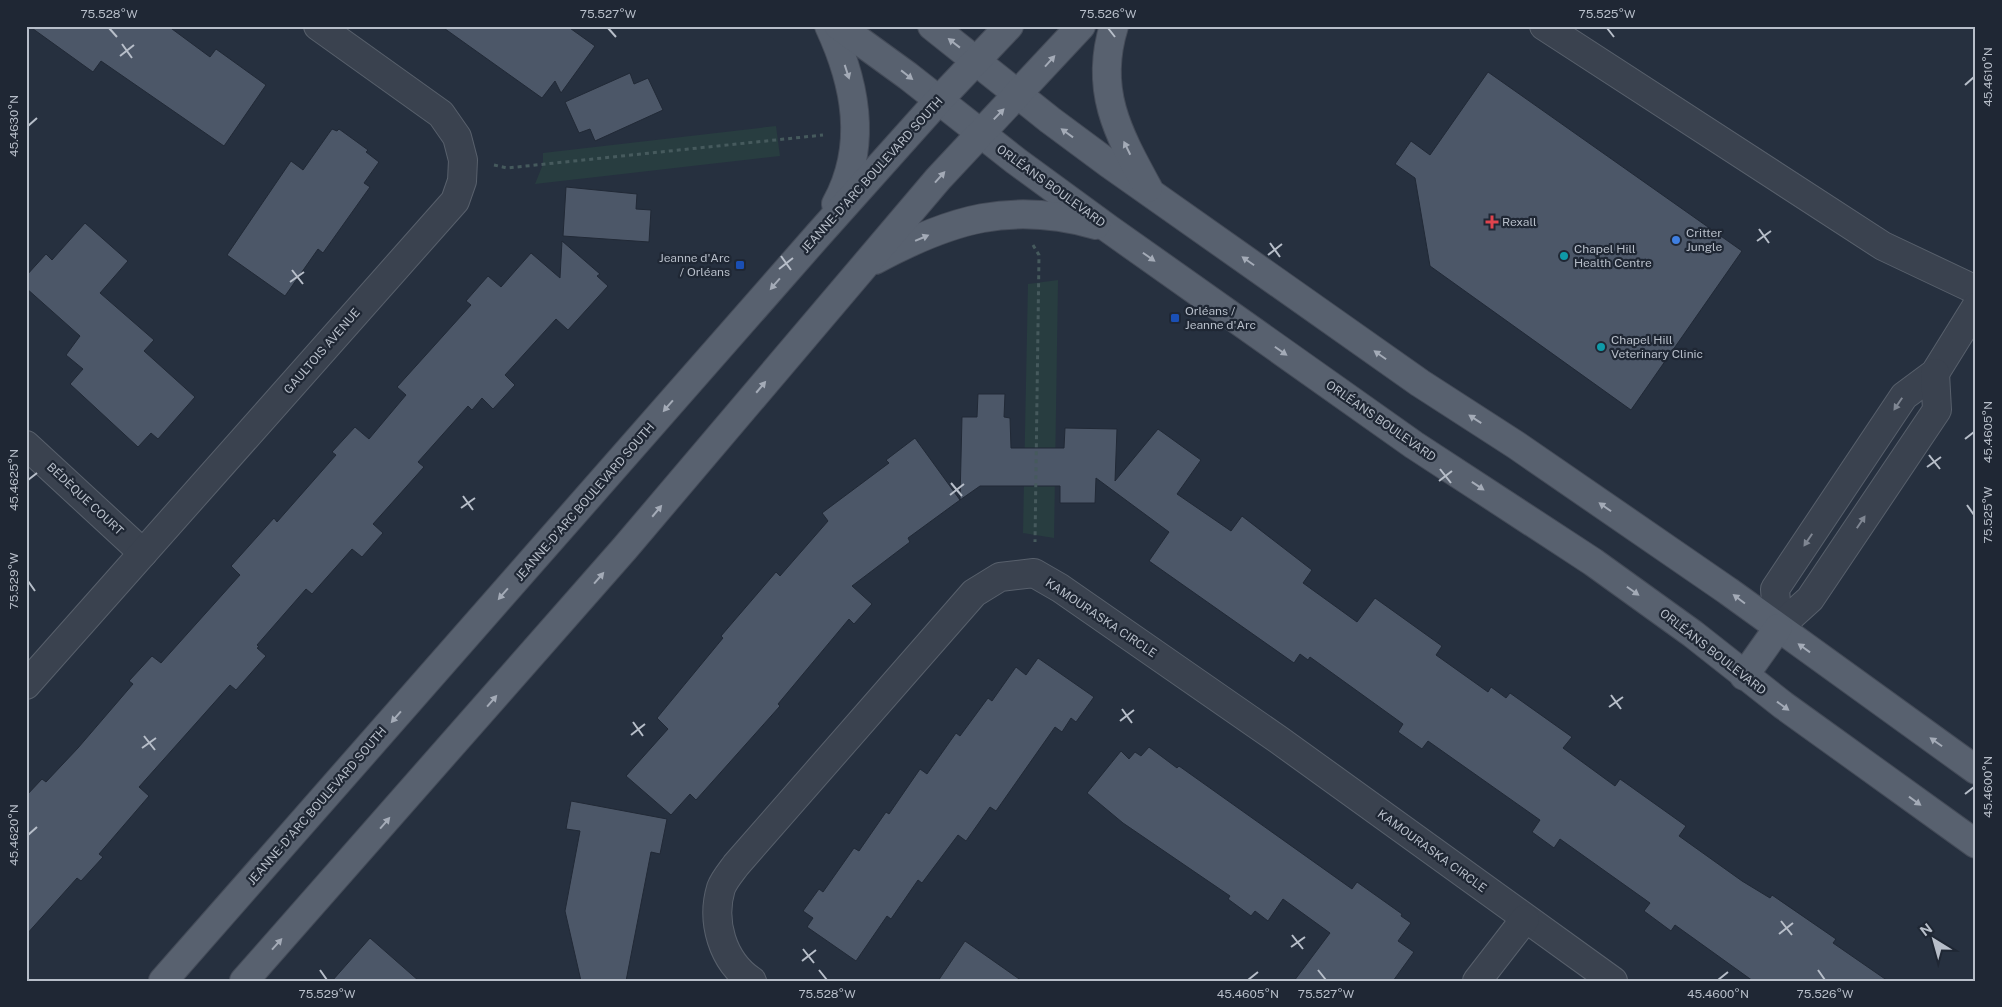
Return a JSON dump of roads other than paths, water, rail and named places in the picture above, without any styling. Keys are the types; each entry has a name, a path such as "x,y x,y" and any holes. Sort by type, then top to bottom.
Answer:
{"main road":[{"path":"819,234 840,197 852,165 856,138 851,84 829,26"},
{"name":"ORLÉANS BOULEVARD","path":"839,26 980,134 1109,229 1414,445 1601,568 1693,634 1744,676 1976,844"},
{"path":"932,26 1018,94 1150,192 1420,383 1516,445 1728,591 1976,770"},
{"name":"JEANNE-D'ARC BOULEVARD SOUTH","path":"163,981 819,234 938,100 1010,26"},
{"path":"244,981 625,548 862,267 980,134 1081,26"},
{"path":"1114,26 1106,62 1106,83 1109,102 1115,124 1150,192"},
{"path":"862,267 889,252 944,229 993,214 1021,213 1054,216 1109,229"},
{"path":"1744,676 1778,628"}],"street":[{"name":"GAULTOIS AVENUE","path":"26,686 455,201 462,181 464,160 457,137 441,114 318,26"},
{"path":"1544,26 1883,246 1976,290"},
{"path":"1778,628 1810,599 1937,410 1935,373 1976,308"},
{"name":"BÉDÈQUE COURT","path":"26,445 143,553"},
{"name":"KAMOURASKA CIRCLE","path":"752,981 736,967 725,951 716,913 722,886 736,865 974,593 1000,577 1034,573 1060,588 1279,740 1613,981"},
{"path":"1477,981 1524,918"}],"place":[{"name":"Rexall","path":"1492,222"},
{"name":"Critter Jungle","path":"1676,240"},
{"name":"Chapel Hill Health Centre","path":"1564,256"},
{"name":"Jeanne d'Arc / Orléans","path":"740,265"},
{"name":"Orléans / Jeanne d'Arc","path":"1175,318"},
{"name":"Chapel Hill Veterinary Clinic","path":"1601,347"}]}
